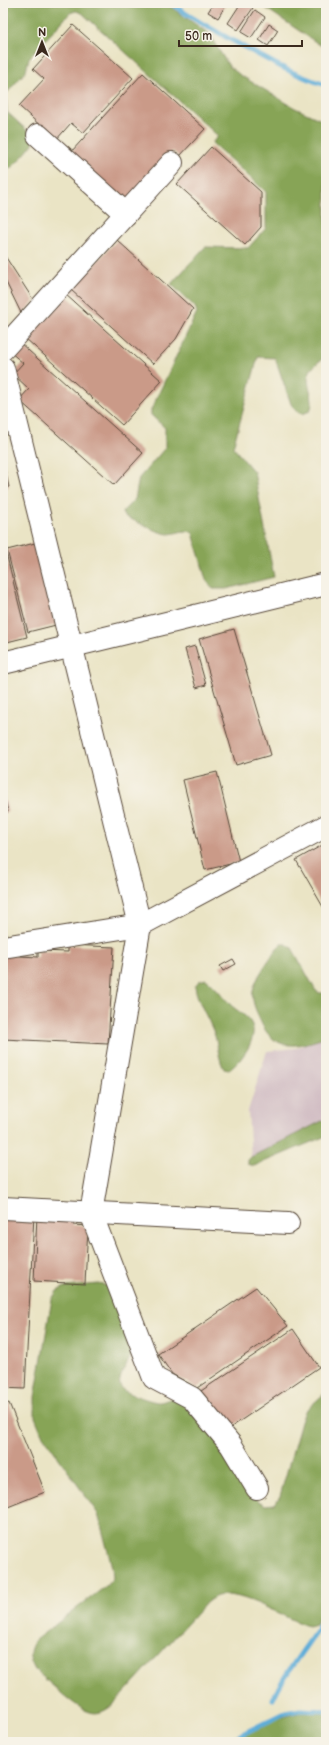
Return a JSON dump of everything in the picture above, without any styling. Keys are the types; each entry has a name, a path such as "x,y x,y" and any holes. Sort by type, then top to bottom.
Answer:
{"street":[{"path":"38,135 126,214"},
{"path":"3,349 172,163"},
{"path":"3,368 140,925 91,1213 154,1378 192,1398 231,1445 257,1488"},
{"path":"3,664 326,584"},
{"path":"3,947 140,925 326,826"},
{"path":"3,1208 288,1223"}],"shaded area":[{"path":"326,1037 326,1119 251,1157 248,1111 267,1051 296,1048"}],"green space":[{"path":"3,3 165,3 208,33 229,66 240,75 295,108 326,122 326,356 310,371 308,376 312,406 310,411 302,414 296,411 291,404 275,358 258,357 233,447 254,472 274,577 226,589 213,589 206,580 193,533 187,531 171,534 163,533 126,517 122,512 135,499 139,478 165,448 165,428 151,415 151,410 197,312 195,307 171,284 205,247 248,248 266,228 266,192 212,143 218,136 82,13 76,11 70,13 29,58 26,71 6,94 7,112 33,136 33,144 11,168 3,171"},
{"path":"258,3 326,3 326,49"},
{"path":"281,944 286,944 292,948 316,991 326,993 326,1037 305,1044 287,1045 271,1037 259,1018 253,1001 253,991 263,969"},
{"path":"206,979 233,1007 248,1019 252,1025 252,1037 247,1050 238,1062 229,1070 224,1069 222,1065 214,1033 196,992 195,986 199,981"},
{"path":"326,1119 326,1136 254,1166 248,1164 248,1160 251,1157"},
{"path":"99,1284 109,1286 133,1349 121,1376 120,1386 122,1389 134,1395 157,1402 178,1398 226,1449 257,1500 265,1505 275,1504 280,1496 305,1411 326,1392 326,1605 316,1624 308,1626 263,1606 238,1597 227,1595 216,1596 207,1602 113,1705 105,1710 93,1713 69,1700 35,1670 31,1662 30,1651 35,1640 106,1586 113,1578 112,1567 98,1514 42,1434 35,1417 35,1397 52,1299 57,1291 65,1287"},
{"path":"301,1712 326,1713 326,1742 231,1742 278,1718"}],"building":[{"path":"214,3 227,3 218,18 208,12"},
{"path":"241,3 253,8 238,30 228,23"},
{"path":"255,10 265,17 251,38 241,32"},
{"path":"269,24 278,30 268,46 259,40"},
{"path":"73,25 133,78 83,133 71,123 56,140 19,106 44,79 33,69"},
{"path":"143,73 205,129 179,157 173,151 126,203 71,152"},
{"path":"211,147 261,192 261,227 245,245 177,184"},
{"path":"117,240 193,309 176,339 153,364 71,290"},
{"path":"3,253 34,301 22,315 3,276"},
{"path":"65,294 162,381 122,425 25,338"},
{"path":"19,342 143,453 114,485 19,400 29,389 13,374 23,363 10,352"},
{"path":"4,465 9,487 3,488 3,466"},
{"path":"35,543 56,625 28,632 7,550"},
{"path":"3,553 6,553 27,637 3,643"},
{"path":"234,629 271,755 236,765 199,639"},
{"path":"195,646 206,685 196,688 185,649"},
{"path":"217,772 239,862 205,870 183,780"},
{"path":"3,792 8,812 3,813"},
{"path":"326,843 326,912 296,860"},
{"path":"68,945 114,947 108,1044 3,1039 3,955 38,957 38,951 68,952"},
{"path":"233,959 236,964 223,971 220,966"},
{"path":"5,1213 34,1215 25,1389 3,1388 3,1248"},
{"path":"37,1215 73,1217 73,1225 88,1226 85,1284 34,1281"},
{"path":"256,1287 288,1326 197,1388 172,1374 158,1354"},
{"path":"293,1329 319,1367 227,1430 201,1391"},
{"path":"9,1403 45,1492 3,1509 3,1405"}],"waterway":[{"path":"171,3 191,17 287,70 326,85"},
{"path":"273,1699 285,1677 326,1615"},
{"path":"226,1742 285,1713 300,1710 326,1711"}]}
